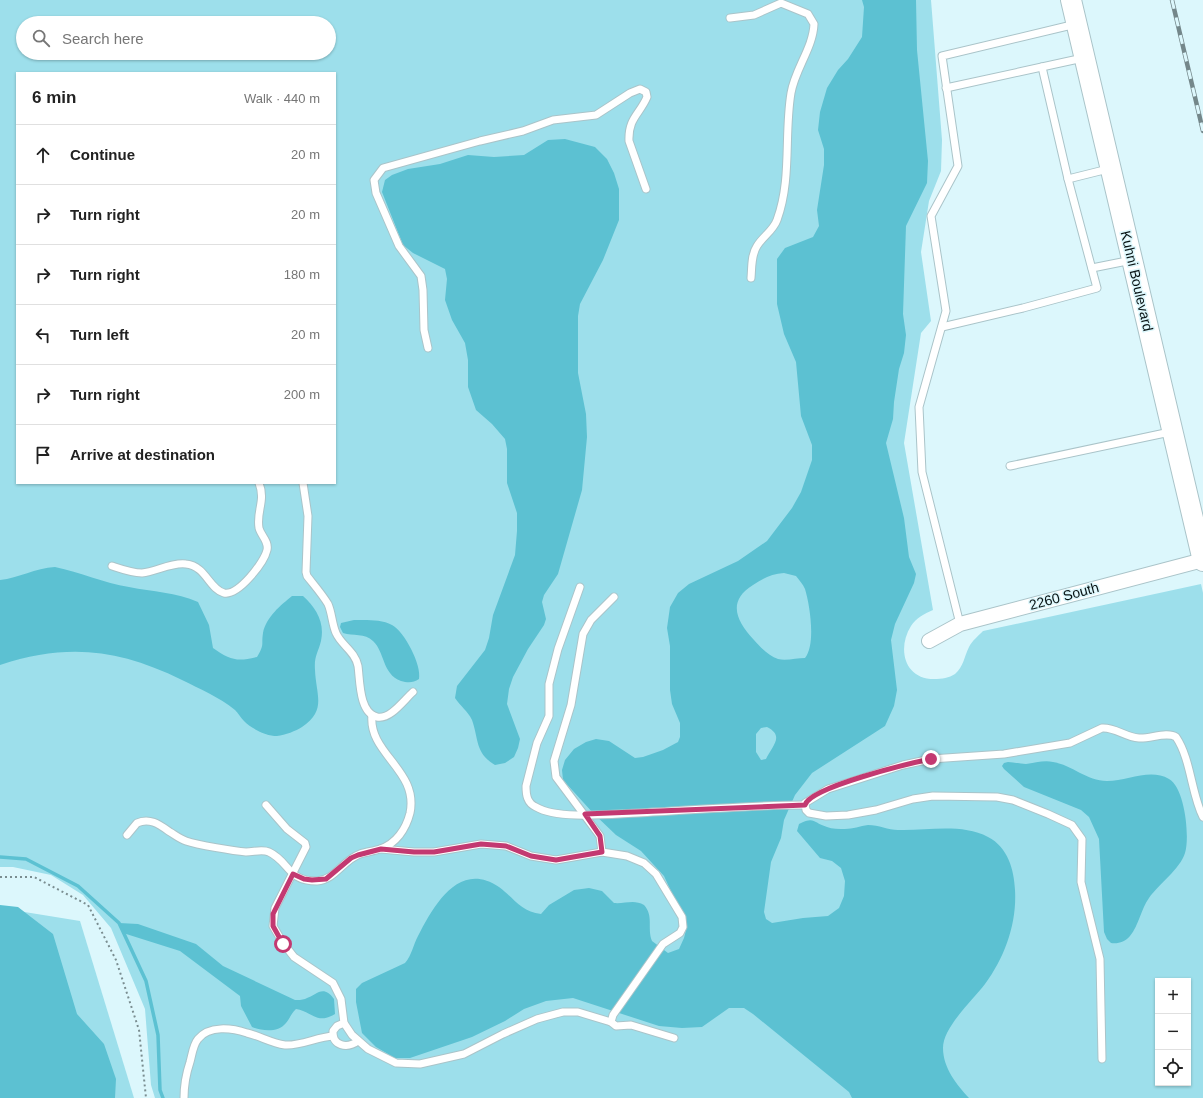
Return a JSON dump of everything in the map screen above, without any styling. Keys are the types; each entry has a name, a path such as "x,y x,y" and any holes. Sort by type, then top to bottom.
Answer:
{"street":[{"name":"Kuhni Boulevard","path":"1071,0 1203,560"},
{"name":"2260 South","path":"929,641 960,624 1203,560"}],"lane":[{"path":"730,18 754,15 781,3 800,9 808,14 814,24 810,43 791,92 785,184 777,220 772,229 758,244 753,253 751,278"},
{"path":"960,624 922,472 919,407 946,311 931,216 958,166 942,56 1077,24"},
{"path":"946,88 1085,58"},
{"path":"942,327 1023,308 1097,288 1068,178 1042,67"},
{"path":"428,348 424,330 423,290 421,276 399,246 376,192 374,180 383,168 480,141 523,132 554,120 596,115 630,92 640,89 646,92 647,97 632,120 628,134 629,141 646,189"},
{"path":"1068,178 1111,168"},
{"path":"1092,268 1132,260"},
{"path":"1010,466 1173,432"},
{"path":"112,566 141,573 176,565 188,564 199,569 217,589 223,593 230,593 237,590 244,585 255,571 267,550 267,543 259,529 262,501 259,484"},
{"path":"303,484 308,516 306,572 328,604 336,633 355,657 365,706 372,715 379,718 389,714 413,692"},
{"path":"580,587 558,649 549,684 549,716 537,743 526,793 531,804 536,808 548,811 588,814 805,805"},
{"path":"602,852 600,836 588,814 556,777 554,762 571,705 583,634 591,620 614,597"},
{"path":"127,835 137,823 152,821 186,841 245,852 260,850 270,852 293,874 304,879 326,879 351,858 381,849 396,840 407,824 410,808 410,793 402,773 384,752 377,739 372,728 372,715"},
{"path":"805,805 807,801 828,790 903,764 931,759 1004,754 1062,744 1079,740 1107,727 1137,738 1148,738 1168,734 1176,737 1182,748 1197,804 1203,817"},
{"path":"805,805 806,810 809,813 826,816 876,810 913,799 933,796 998,797 1013,800 1072,825 1082,839 1081,882 1100,959 1102,1059"},
{"path":"266,805 287,829 305,843 306,847 275,908 273,926 294,957 327,978 337,988 341,1000 344,1023 358,1042 368,1049 396,1063 420,1064 464,1054 530,1022 563,1012 578,1012 612,1018"},
{"path":"396,840 399,851"},
{"path":"381,849 434,852 481,844 506,846 531,856 556,860 602,852 636,859 644,863 656,874 682,917 683,924 680,932 663,944 612,1018"},
{"path":"612,1018 616,1026 631,1025 674,1038"},
{"path":"332,1036 335,1028 344,1023"},
{"path":"184,1098 186,1075 194,1046 198,1039 210,1031 228,1029 247,1033 277,1044 292,1045 322,1037 332,1036"},
{"path":"332,1036 334,1040 340,1044 349,1046 358,1042"}],"path":[{"path":"0,877 34,877 88,905 116,960 139,1030 146,1098"}],"shaded area":[{"path":"0,0 931,0 942,140 941,171 929,201 921,252 931,321 921,333 904,443 933,610 920,616 911,626 904,644 906,661 916,674 924,678 934,679 948,677 958,671 970,645 983,631 1201,584 1203,593 1203,1098 155,1098 151,1085 145,1009 111,928 83,895 51,875 13,867 0,867"},
{"path":"862,0 916,0 917,50 928,161 927,183 906,226 903,314 906,335 904,353 899,369 893,419 886,443 904,518 909,557 916,574 914,583 895,624 891,640 897,690 894,706 885,726 812,773 795,795 784,820 781,838 771,862 764,912 766,919 772,923 828,916 839,908 844,896 845,881 841,868 832,861 820,858 797,831 799,824 804,822 811,820 829,828 838,829 851,829 868,825 898,830 967,830 978,833 995,841 1001,847 1009,860 1013,875 1015,902 1012,927 1004,951 992,974 953,1023 944,1040 943,1048 945,1062 948,1069 960,1088 969,1098 852,1098 849,1092 744,1008 729,1008 702,1027 682,1028 659,1026 573,998 546,1001 524,1009 505,1021 472,1037 410,1058 395,1058 376,1047 362,1033 356,1002 356,989 362,983 405,963 432,911 440,900 460,882 472,879 485,880 499,887 518,904 534,913 541,914 549,905 574,890 589,888 602,891 614,903 637,902 644,905 649,913 652,941 668,953 679,949 684,938 687,926 664,876 641,851 616,835 593,813 563,780 562,770 565,760 574,749 586,742 596,739 609,741 635,758 643,757 663,750 678,742 680,737 680,723 672,704 670,690 670,646 667,628 670,607 678,593 689,584 738,561 767,541 792,508 801,492 812,460 812,445 801,416 796,362 784,334 777,304 777,259 785,248 813,237 819,226 817,210 824,165 824,149 818,130 820,112 827,88 862,37 864,7","holes":["784,573 796,576 804,587 807,596 811,635 808,652 805,658 781,660 768,654 748,633 743,626 737,611 737,604 745,591 764,578","767,727 775,734 776,742 766,759 761,760 756,752 756,734 761,728"]},
{"path":"565,139 595,147 607,159 614,173 619,189 619,220 603,260 580,304 578,316 578,373 586,414 587,437 582,490 558,574 544,595 542,602 546,619 544,625 528,649 513,677 509,689 507,704 520,739 518,748 514,757 505,763 495,765 484,756 481,751 472,720 455,698 457,686 485,650 489,638 493,615 515,555 517,513 507,483 507,449 505,439 492,424 476,410 468,387 468,360 465,343 452,320 445,300 447,279 445,269 413,253 403,245 382,192 385,180 392,175 408,169 440,164 468,155 494,157 524,155 548,140"},
{"path":"55,567 120,585 173,594 198,602 209,625 213,648 224,655 239,660 257,657 262,647 263,633 267,622 279,607 292,596 303,596 312,605 322,628 321,641 315,661 318,702 315,714 310,721 297,730 283,735 273,736 259,732 251,727 235,710 222,701 182,680 136,661 114,656 71,652 25,658 0,665 0,580 41,569"},
{"path":"354,620 373,620 388,623 397,628 407,641 415,657 418,666 419,679 408,682 395,678 387,668 377,646 370,638 343,633 340,627 341,623"},
{"path":"1050,761 1067,766 1086,776 1100,780 1107,781 1154,775 1169,779 1174,784 1179,792 1185,813 1187,836 1185,853 1179,865 1149,898 1133,932 1126,940 1119,943 1111,943 1107,939 1104,932 1099,839 1089,817 1081,810 1024,787 1002,766 1004,763 1026,764"},
{"path":"0,905 18,907 53,934 77,1014 104,1044 116,1079 115,1098 0,1098"},
{"path":"0,908 80,921 134,1098 0,1098"},
{"path":"119,923 138,924 196,944 223,966 295,1000 305,999 323,991 327,992 334,999 335,1014 329,1017 319,1018 296,1009 286,1023 279,1028 274,1030 265,1030 252,1027 241,1006 240,996 180,951 123,933"}],"waterway":[{"path":"0,857 26,859 78,886 119,923 146,981 158,1035 160,1090 163,1098"}],"railway":[{"path":"1172,0 1203,131"}],"route":[{"path":"283,944 275,931 272,920 275,908 293,874 304,879 319,881 326,879 351,858 365,853 381,849 434,852 461,846 481,844 506,846 531,856 556,860 570,858 602,852 600,836 585,814 592,815 805,805 807,801 828,790 856,779 903,764 931,759"}]}
